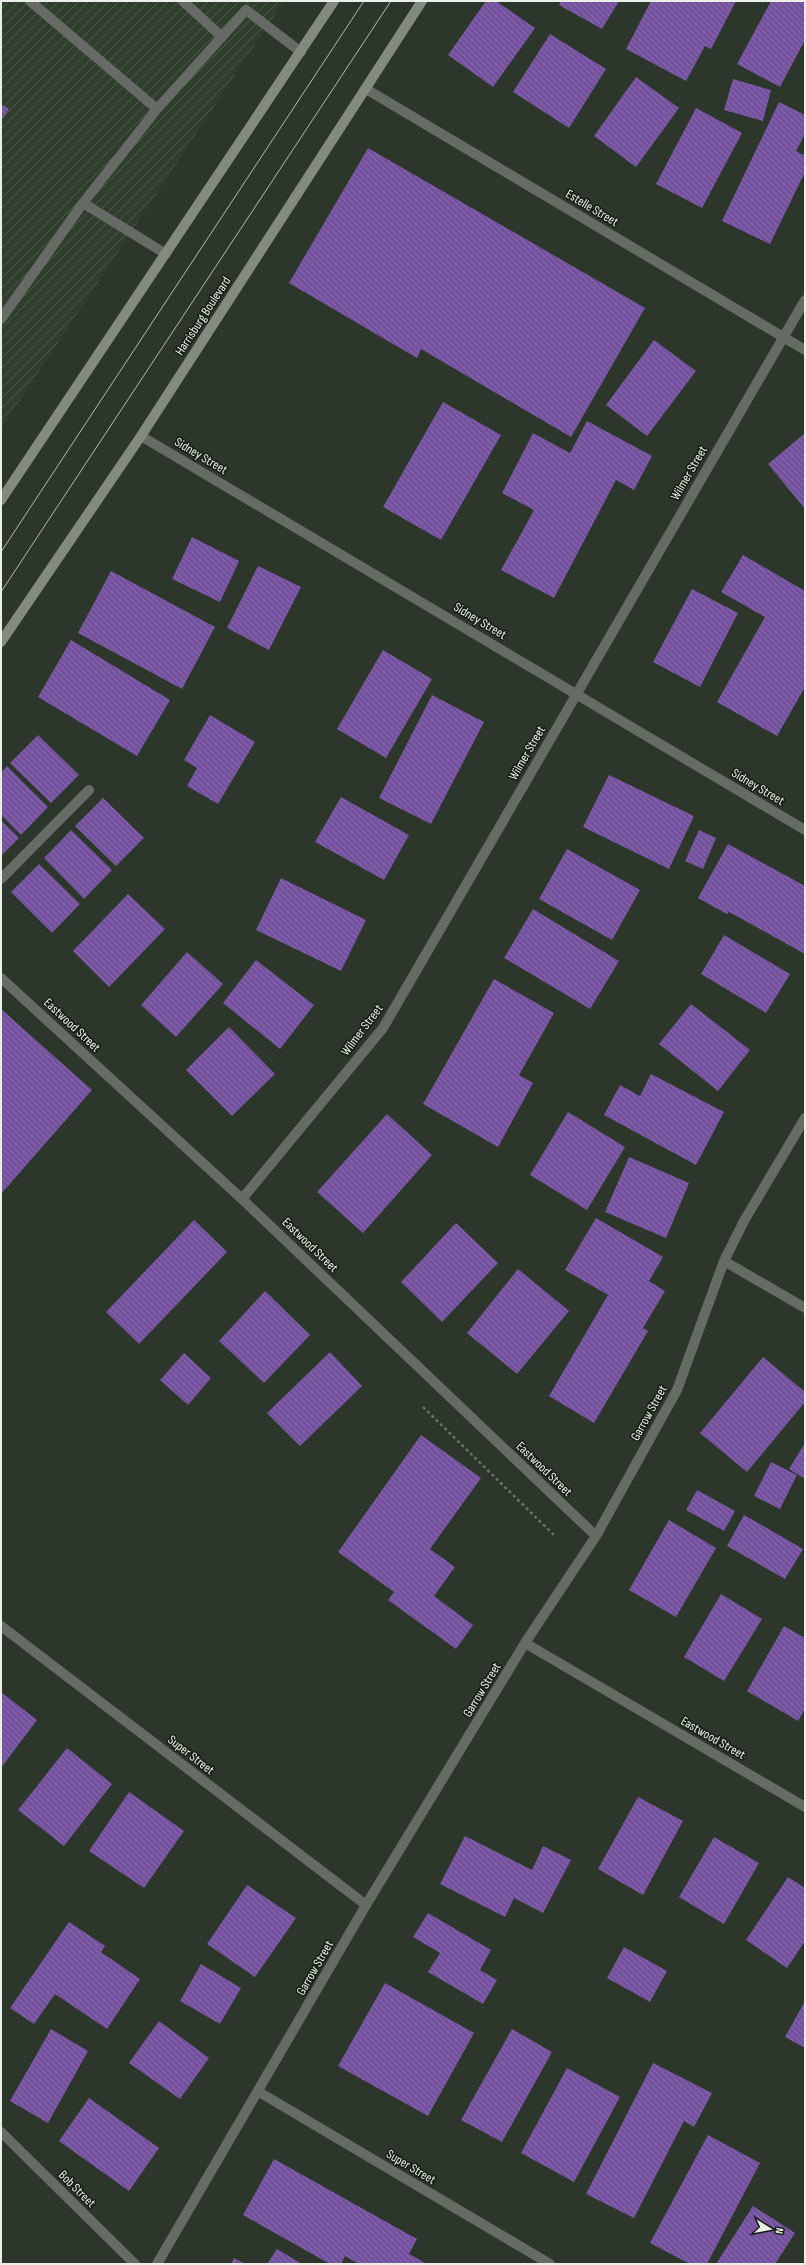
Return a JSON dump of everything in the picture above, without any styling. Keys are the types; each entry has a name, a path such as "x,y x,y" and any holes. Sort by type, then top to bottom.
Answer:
{"main road":[{"path":"1,500 334,1"},
{"name":"Harrisburg Boulevard","path":"1,642 141,436 422,1"}],"street":[{"path":"30,1 158,110"},
{"path":"183,1 222,37"},
{"path":"1,319 83,203 158,110 246,10 301,52"},
{"name":"Estelle Street","path":"366,89 805,350"},
{"path":"83,203 166,254"},
{"name":"Wilmer Street","path":"242,1199 383,1028 805,300"},
{"name":"Sidney Street","path":"141,436 805,830"},
{"path":"1,879 89,790"},
{"name":"Eastwood Street","path":"1,978 242,1199 596,1536"},
{"name":"Garrow Street","path":"157,2264 259,2092 366,1906 525,1643 596,1536 677,1390 724,1260 744,1221 805,1118"},
{"path":"724,1260 805,1308"},
{"name":"Super Street","path":"1,1626 366,1906"},
{"name":"Eastwood Street","path":"525,1643 805,1807"},
{"name":"Super Street","path":"259,2092 550,2264"},
{"name":"Bob Street","path":"1,2132 135,2264"}],"shaded area":[{"path":"1,1 284,1 1,429"}],"building":[{"path":"486,1 496,1 535,28 493,87 448,55"},
{"path":"561,1 619,1 602,29 559,5"},
{"path":"651,1 736,1 711,49 705,46 686,81 626,49"},
{"path":"771,1 805,1 805,40 780,87 737,64"},
{"path":"550,34 606,69 569,128 513,92"},
{"path":"636,77 679,108 636,167 594,136"},
{"path":"733,79 771,90 763,121 724,110"},
{"path":"779,102 805,115 805,134 796,151 805,156 805,172 770,244 722,221"},
{"path":"1,104 9,109 1,121"},
{"path":"696,108 742,133 702,208 656,184"},
{"path":"368,148 645,308 571,437 421,349 417,358 289,283"},
{"path":"654,340 696,371 647,436 606,405"},
{"path":"443,402 501,435 441,540 383,507"},
{"path":"587,421 652,456 634,490 616,480 554,598 501,570 534,510 502,493 533,433 570,453"},
{"path":"805,433 805,509 768,464"},
{"path":"192,537 239,561 220,602 172,579"},
{"path":"743,555 805,591 805,687 777,736 717,702 765,617 721,592"},
{"path":"258,566 301,587 269,650 227,628"},
{"path":"111,571 215,627 182,689 78,633"},
{"path":"692,589 738,613 700,687 653,662"},
{"path":"71,640 170,700 137,756 38,697"},
{"path":"383,650 432,679 386,758 337,729"},
{"path":"432,695 484,722 431,824 379,798"},
{"path":"210,715 255,742 218,804 187,786 197,768 184,760"},
{"path":"38,735 79,775 51,803 10,763"},
{"path":"7,766 48,807 21,835 1,815 1,773"},
{"path":"609,775 694,816 669,869 583,827"},
{"path":"341,797 409,835 384,880 315,842"},
{"path":"103,798 144,838 116,866 75,826"},
{"path":"1,820 19,838 1,856"},
{"path":"71,830 112,870 84,899 44,858"},
{"path":"699,830 716,838 703,869 685,861"},
{"path":"728,844 805,886 805,954 729,912 727,914 698,898"},
{"path":"567,849 640,890 612,940 539,899"},
{"path":"39,864 80,904 52,933 11,892"},
{"path":"281,878 366,920 341,971 256,930"},
{"path":"128,894 165,929 109,987 73,951"},
{"path":"533,909 619,961 590,1009 504,958"},
{"path":"724,935 790,974 766,1013 701,974"},
{"path":"187,952 223,984 176,1037 141,1005"},
{"path":"256,960 314,1005 280,1049 223,1003"},
{"path":"494,979 554,1013 519,1075 533,1083 498,1147 423,1104"},
{"path":"691,1004 750,1050 718,1091 659,1044"},
{"path":"1,1009 92,1090 1,1194"},
{"path":"229,1027 275,1074 232,1116 186,1070"},
{"path":"651,1074 724,1112 696,1165 604,1115 620,1085 640,1096"},
{"path":"568,1112 625,1147 587,1210 530,1175"},
{"path":"387,1114 432,1155 363,1233 317,1192"},
{"path":"629,1157 689,1183 666,1238 605,1212"},
{"path":"596,1218 663,1257 649,1281 665,1291 643,1328 648,1331 594,1423 549,1396 608,1295 565,1270"},
{"path":"194,1220 227,1252 139,1344 106,1312"},
{"path":"456,1223 498,1263 442,1322 401,1282"},
{"path":"518,1269 569,1311 517,1374 467,1333"},
{"path":"265,1291 310,1335 264,1383 219,1341"},
{"path":"330,1352 362,1386 300,1446 267,1413"},
{"path":"184,1353 211,1378 188,1405 160,1380"},
{"path":"763,1357 805,1392 805,1402 747,1472 700,1433"},
{"path":"421,1435 481,1478 430,1549 455,1567 434,1596 473,1625 456,1649 388,1600 394,1592 338,1552"},
{"path":"805,1443 805,1479 789,1469"},
{"path":"771,1462 797,1475 780,1509 754,1496"},
{"path":"697,1490 735,1511 724,1531 686,1510"},
{"path":"744,1515 803,1549 785,1579 727,1546"},
{"path":"669,1520 716,1548 676,1617 629,1590"},
{"path":"721,1594 762,1619 724,1681 684,1657"},
{"path":"784,1626 805,1638 805,1709 798,1721 747,1691"},
{"path":"1,1692 37,1720 1,1768"},
{"path":"67,1748 112,1784 64,1846 18,1810"},
{"path":"129,1792 184,1831 144,1888 89,1851"},
{"path":"638,1797 683,1821 643,1895 598,1869"},
{"path":"465,1836 532,1870 543,1846 571,1860 543,1913 514,1898 505,1917 440,1884"},
{"path":"714,1837 759,1863 724,1924 679,1897"},
{"path":"788,1877 805,1888 805,1941 787,1968 746,1940"},
{"path":"247,1885 296,1918 255,1977 207,1944"},
{"path":"428,1913 491,1950 480,1970 497,1980 483,2004 428,1972 440,1953 413,1937"},
{"path":"69,1922 105,1946 101,1952 140,1979 107,2029 55,1994 34,2024 10,2008"},
{"path":"624,1947 667,1971 650,2002 607,1978"},
{"path":"201,1964 241,1988 220,2024 180,2001"},
{"path":"385,1983 474,2033 428,2116 338,2066"},
{"path":"805,2001 805,2048 785,2037"},
{"path":"159,2021 209,2058 180,2099 129,2063"},
{"path":"51,2029 88,2051 48,2123 10,2101"},
{"path":"512,2029 552,2052 502,2142 461,2120"},
{"path":"653,2063 712,2093 694,2127 684,2121 634,2218 586,2194"},
{"path":"567,2068 620,2097 574,2182 521,2153"},
{"path":"89,2098 159,2148 129,2191 59,2141"},
{"path":"708,2135 760,2163 707,2264 690,2264 650,2243"},
{"path":"274,2159 417,2239 409,2254 427,2264 359,2264 345,2256 341,2264 330,2264 243,2215"},
{"path":"753,2206 795,2233 775,2264 716,2264"},
{"path":"277,2249 302,2264 267,2264"},
{"path":"234,2258 245,2264 231,2264"}],"tram line":[{"path":"1,552 364,1"},
{"path":"1,592 391,1"}]}
